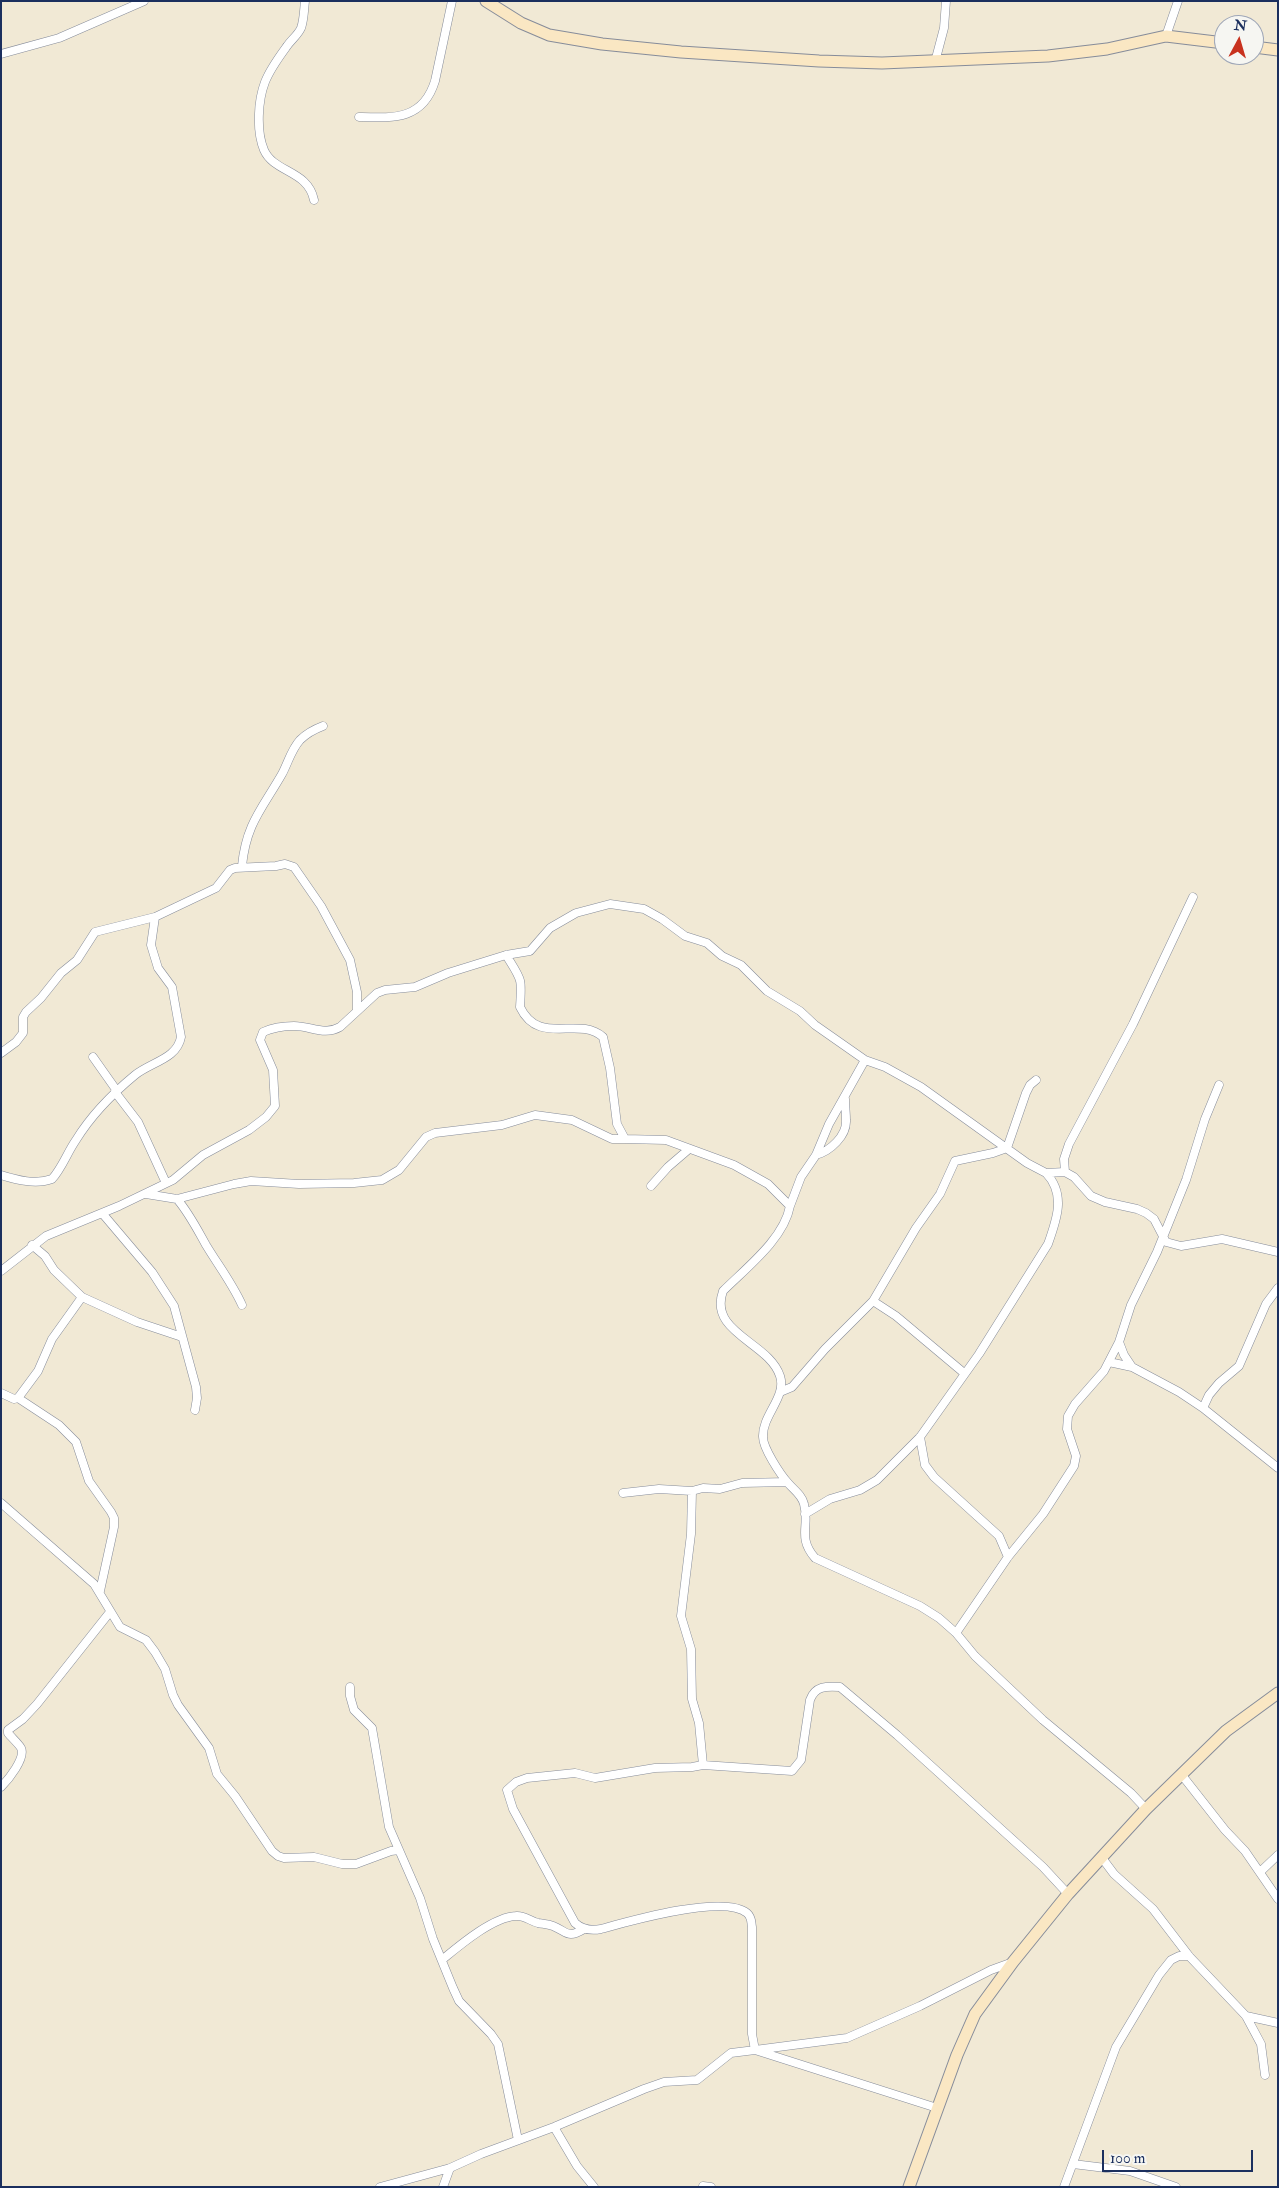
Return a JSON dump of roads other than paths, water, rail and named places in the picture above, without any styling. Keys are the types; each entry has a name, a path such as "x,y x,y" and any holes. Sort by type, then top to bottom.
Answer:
{"main road":[{"path":"486,1 521,23 549,35 602,44 819,61 935,62 1077,54 1166,36 1214,42"},
{"path":"1264,48 1278,50"},
{"path":"909,2187 937,2108 975,2014 1013,1962 1068,1894 1146,1809 1226,1731 1278,1693"}],"street":[{"path":"1,54 59,38 144,1"},
{"path":"305,1 301,28 288,43 265,81 261,95 260,130 264,150 271,159 306,183 312,192 314,200"},
{"path":"359,117 384,117 412,113 423,106 432,92 452,1"},
{"path":"935,62 944,28 946,1"},
{"path":"1166,36 1178,1"},
{"path":"242,866 244,846 258,811 282,774 290,755 301,740 323,726"},
{"path":"1,1053 21,1036 25,1028 23,1017 26,1012 41,998 61,973 77,960 95,932 154,916 212,891 223,881 230,870 242,866 276,866 285,864 294,867 298,872 321,906 350,960 357,992 357,1010"},
{"path":"1065,1172 1064,1159 1069,1144 1133,1024 1193,897"},
{"path":"1,1271 46,1236 146,1194 173,1180 203,1155 249,1130 266,1117 275,1106 273,1070 260,1040 263,1032 295,1026 325,1032 332,1031 340,1027 377,993 385,990 415,987 448,973 506,955 530,951 550,928 576,913 610,904 638,908 662,919 685,936 708,943 722,956 741,965 767,991 800,1011 815,1025 865,1060 904,1076 1026,1163 1046,1173 1057,1189 1059,1198 1054,1226 1048,1244 1000,1320 920,1437 877,1480 860,1490 830,1499 805,1514"},
{"path":"1,1175 34,1182 45,1182 52,1179 84,1126 116,1091 144,1068 174,1052 180,1040 172,987 158,968 151,945 154,916"},
{"path":"506,955 520,978 522,986 520,1007 531,1022 540,1028 593,1031 604,1037 617,1124 625,1140"},
{"path":"93,1057 138,1122 159,1164 166,1183"},
{"path":"865,1060 829,1124 816,1155 801,1177 788,1216 777,1235 723,1291 720,1300 720,1310 723,1318 776,1368 781,1384 780,1392 766,1419 762,1438 765,1448 787,1482 799,1494 804,1504 807,1548 815,1558 920,1606 939,1618 956,1633 975,1656 1043,1720 1131,1793 1146,1809"},
{"path":"1007,1148 1026,1093 1030,1085 1036,1080"},
{"path":"956,1633 1008,1557 1043,1514 1074,1466 1076,1456 1067,1429 1068,1416 1075,1404 1104,1371 1119,1342 1131,1305 1186,1180 1205,1119 1219,1085"},
{"path":"816,1155 832,1148 844,1128 847,1121 845,1098"},
{"path":"146,1194 177,1199 251,1181 354,1183 382,1180 404,1164 426,1137 435,1133 502,1125 535,1115 572,1120 612,1140 666,1140 734,1165 768,1184 790,1206"},
{"path":"780,1392 792,1387 825,1349 873,1301 890,1271 940,1194 955,1161 1007,1148"},
{"path":"651,1186 668,1167 689,1149"},
{"path":"1046,1173 1065,1172 1074,1177 1091,1196 1105,1202 1137,1209 1146,1213 1154,1219 1166,1242 1174,1245 1222,1239 1278,1252"},
{"path":"177,1199 188,1212 207,1246 230,1280 242,1305"},
{"path":"102,1213 149,1267 174,1306 196,1387 195,1410"},
{"path":"32,1245 45,1256 54,1270 82,1297 137,1322 182,1337"},
{"path":"1202,1408 1209,1395 1219,1383 1239,1366 1266,1304 1278,1288"},
{"path":"18,1398 38,1371 52,1339 82,1297"},
{"path":"873,1301 896,1316 964,1373"},
{"path":"1119,1342 1124,1355 1132,1367"},
{"path":"1109,1362 1132,1367 1179,1392 1278,1468"},
{"path":"1,1393 14,1399 18,1398 59,1425 76,1442 89,1481 114,1518 114,1527 100,1591"},
{"path":"920,1437 926,1465 934,1478 999,1536 1008,1557"},
{"path":"623,1493 659,1489 692,1492 702,1488 720,1489 742,1484 787,1482"},
{"path":"692,1492 691,1534 681,1616 691,1648 692,1699 698,1723 703,1765"},
{"path":"1,1503 87,1577 100,1591 120,1627 146,1640 161,1661 173,1695 208,1748 217,1774 240,1804 272,1852 278,1856 314,1857 342,1864 356,1864 391,1851 400,1850"},
{"path":"1,1787 14,1771 22,1754 21,1748 8,1733 8,1730 23,1719 37,1704 110,1612"},
{"path":"350,1687 350,1696 354,1710 372,1728 389,1827 420,1898 433,1939 459,2001 491,2034 498,2044 518,2140"},
{"path":"584,1929 575,1923 513,1809 508,1790 511,1786 527,1778 562,1774 575,1774 595,1778 655,1768 692,1768 703,1765 792,1771 800,1760 813,1693 820,1687 840,1687 897,1735 1043,1867 1068,1894"},
{"path":"1181,1774 1225,1830 1245,1851 1278,1899"},
{"path":"1260,1872 1278,1855"},
{"path":"1102,1858 1114,1874 1153,1909 1189,1956 1246,2016 1261,2044 1265,2075"},
{"path":"443,1959 474,1936 512,1916 525,1917 537,1923 555,1927 566,1934 576,1934 584,1929 601,1929 656,1916 712,1906 734,1907 751,1917 752,2034 755,2050"},
{"path":"1064,2187 1116,2048 1159,1975 1171,1960 1179,1956 1189,1956"},
{"path":"380,2187 450,2168 554,2127 644,2088 664,2082 697,2080 731,2053 847,2038 920,2006 991,1970 1013,1962"},
{"path":"1246,2016 1278,2023"},
{"path":"755,2050 937,2108"},
{"path":"554,2127 577,2166 594,2187"},
{"path":"1073,2164 1130,2171 1176,2187"},
{"path":"442,2187 450,2168"}]}
